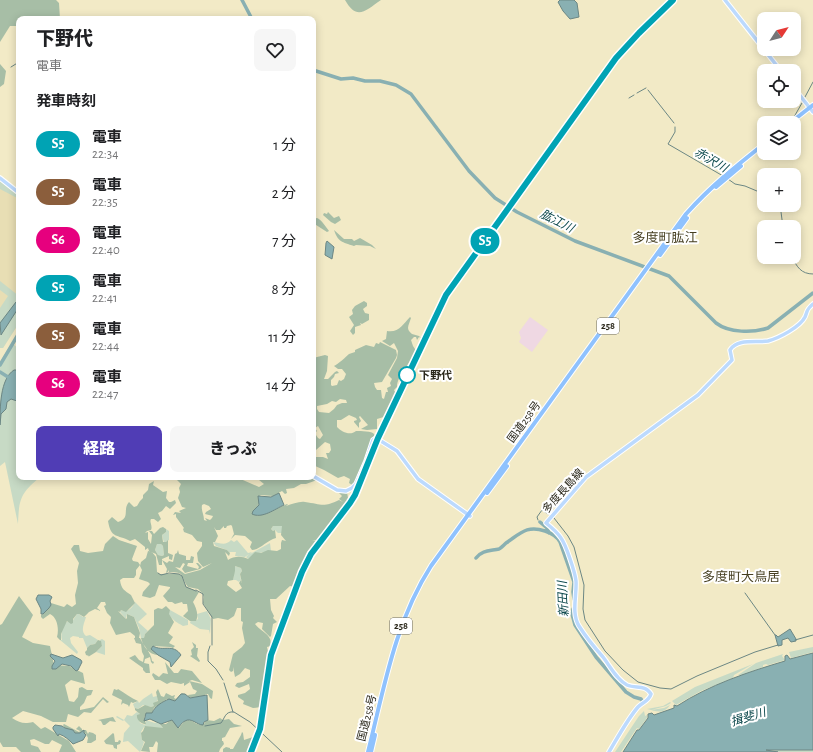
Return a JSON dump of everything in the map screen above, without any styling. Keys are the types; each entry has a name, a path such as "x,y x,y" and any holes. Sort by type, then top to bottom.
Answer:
{"highway":[{"path":"801,116 812,109"},
{"path":"801,118 812,109"},
{"name":"国道258号","path":"369,752 395,653 406,620 429,573 656,258 686,214 703,196 757,150"},
{"name":"国道258号","path":"726,176 757,152"}],"main road":[{"path":"725,0 775,64"},
{"path":"801,96 812,109"},
{"path":"0,178 16,191"},
{"name":"多度長島線","path":"609,752 631,717 641,704 649,699 651,694 650,691 643,687 630,686 621,680 594,648 579,626 576,619 575,575 563,542 558,534 546,523 586,477 673,415 700,393 732,360 730,350 733,346 746,342 768,341 792,330 804,318 806,310 813,304"},
{"path":"316,478 337,490 346,491 352,488 356,484 373,440 376,438 396,451 418,479 469,516"}],"shaded area":[{"path":"0,180 16,193 16,328 3,348 0,348"},
{"path":"530,317 548,330 532,352 519,342 521,338 519,332"}],"green space":[{"path":"0,0 56,0 59,3 60,16 16,16 16,26 10,26 0,42"},
{"path":"345,0 381,0 362,12 357,12 349,6"},
{"path":"0,64 6,71 4,84 0,87"},
{"path":"0,180 16,193 16,197 0,189"},
{"path":"328,212 334,218 339,216 341,220 335,224 331,222 323,215 324,213 327,214"},
{"path":"316,218 322,221 329,231 327,232 316,225"},
{"path":"334,230 344,239 352,239 354,241 360,238 376,249 370,246 354,246 343,242 337,237"},
{"path":"0,281 16,294 16,328 3,348 0,348 0,308 8,296 0,290"},
{"path":"364,301 367,303 367,306 363,309 365,313 369,314 369,320 362,324 360,323 361,325 355,327 355,333 353,335 350,331 354,325 349,317 353,314 352,310 355,306"},
{"path":"410,317 408,327 410,332 421,338 419,337 417,340 416,337 414,337 411,340 417,352 399,378 397,387 394,390 396,394 392,399 393,403 387,416 377,419 377,429 367,430 361,429 368,425 360,416 361,421 359,423 359,428 354,422 357,420 356,418 349,415 341,420 337,420 337,427 344,432 351,433 356,431 366,431 373,433 375,436 371,440 368,452 356,482 352,485 349,483 350,479 344,476 338,478 316,466 316,457 328,459 326,453 329,453 331,450 330,444 325,442 316,450 316,435 320,439 323,435 318,426 316,427 316,357 325,355 328,356 327,371 324,379 328,379 337,371 339,373 335,374 331,380 332,386 337,385 339,380 341,381 344,379 346,374 342,369 338,369 334,366 349,354 355,352 355,350 366,345 374,347 376,343 379,344 380,342 396,350 396,358 382,382 374,383 377,390 381,390 382,398 384,399 386,392 388,392 387,388 391,386 390,383 392,379 388,375 397,358 398,351 394,343 390,346 382,341 386,339 387,331 395,331","holes":["340,399 346,400 347,403 337,405 329,413 319,412 317,409 317,406 327,404 332,401 336,402"]},
{"path":"12,343 16,346 16,480 37,480 28,488 22,498 19,508 18,524 5,462 0,466 0,362"},
{"path":"177,480 243,480 259,487 264,484 259,480 317,480 306,484 301,484 294,488 286,489 287,493 285,494 282,491 273,496 261,495 258,497 258,505 253,511 257,516 287,504 286,506 305,502 322,505 339,500 343,502 339,499 342,496 338,492 347,492 348,498 351,500 320,540 312,540 318,541 314,543 302,566 301,574 295,587 290,586 276,599 270,599 271,610 274,616 273,618 277,622 273,624 271,636 270,637 262,629 263,623 258,622 255,624 269,637 271,646 267,647 269,656 261,707 253,708 243,704 244,701 238,697 238,695 245,693 250,689 249,684 239,688 235,686 237,683 243,682 250,677 250,670 245,668 235,677 233,667 233,671 231,672 229,670 233,654 245,643 242,628 243,622 241,621 241,608 237,608 234,616 228,620 218,618 213,619 203,603 204,597 202,593 198,589 188,587 182,575 178,573 169,572 168,570 166,573 167,569 162,560 167,563 169,561 173,562 175,554 178,550 179,554 186,556 186,560 190,560 191,556 194,557 193,563 188,563 187,566 198,569 199,567 196,563 198,563 202,567 200,569 185,573 182,569 185,564 183,563 180,568 175,567 185,574 200,570 212,563 203,567 198,561 197,553 202,546 202,542 197,541 192,535 184,532 184,528 176,517 176,514 173,515 175,512 181,513 179,511 186,508 182,507 178,498 181,484","holes":["204,504 209,506 211,509 205,514 213,516 210,520 205,518 207,521 204,520 202,505","231,525 234,534 231,539 235,535 245,536 252,542 250,547 252,550 255,550 276,538 275,530 273,531 271,529 273,526 282,526 281,535 286,541 282,540 281,549 277,551 268,550 261,553 255,552 248,559 238,557 228,560 225,552 229,556 230,553 227,550 214,546 213,542 215,542 218,536 214,527 216,530 220,530 224,526 224,528 226,528 227,526","235,566 241,568 242,571 240,574 242,583 241,580 239,583 242,588 236,592 227,585 228,581 233,580"]},
{"path":"154,481 153,485 163,492 167,491 166,498 169,502 175,500 176,503 170,509 166,506 158,513 161,519 158,522 151,519 151,530 147,531 145,533 148,532 148,539 151,544 152,535 149,531 152,531 154,534 160,528 163,527 166,529 166,532 162,535 163,542 168,540 168,553 173,555 172,560 169,559 169,556 162,559 162,565 159,565 156,554 149,551 148,548 145,550 145,547 135,539 130,541 115,535 109,527 108,521 112,517 118,522 122,520 125,516 126,508 129,502 134,507 137,506 143,498 143,495 148,490 149,484","holes":["157,544 161,544 163,546 164,555 162,556 158,555 155,550"]},
{"path":"273,526 282,526 282,533 278,533 271,529"},
{"path":"166,529 169,531 169,540 164,543 162,535 166,532"},
{"path":"113,536 119,540 137,546 132,559 140,565 136,570 136,575 134,578 123,578 120,580 122,588 131,595 135,603 126,612 121,610 120,612 118,611 126,619 127,614 134,617 140,633 139,638 154,662 153,664 151,662 150,657 145,659 144,663 149,664 150,673 146,673 143,668 129,658 135,655 143,662 144,656 141,644 136,643 134,638 135,636 130,632 116,635 110,623 111,617 107,613 104,606 106,605 105,602 101,602 97,608 101,611 95,609 84,617 77,614 73,619 73,623 71,624 67,621 61,634 61,640 57,637 58,631 55,618 50,614 43,619 41,617 51,603 64,607 67,604 72,607 76,604 75,595 78,583 77,571 79,563 71,549 74,545 79,545 80,551 88,553 103,551 105,544"},
{"path":"231,540 234,542 237,540 248,553 252,552 250,554 270,543 271,551 259,553 248,559 246,557 249,554 245,557 235,556 236,552 229,552 216,546 213,542 225,544"},
{"path":"157,544 161,544 163,546 164,555 158,555 155,550"},
{"path":"148,551 152,552 156,557 157,572 159,574 179,574 182,576 186,587 199,592 193,602 197,614 196,621 190,621 183,616 188,611 187,604 183,604 182,602 175,604 168,602 163,596 170,587 159,585 155,596 150,598 142,596 143,592 150,584 139,579 142,570 140,566 141,562 146,558"},
{"path":"235,566 241,568 242,571 240,574 241,580 239,582 233,580"},
{"path":"19,596 33,615 22,637 33,643 50,646 54,665 69,666 83,673 85,684 71,680 65,685 69,701 74,702 78,697 79,688 82,687 87,690 93,690 91,695 87,696 84,703 80,707 80,710 94,707 103,697 109,702 107,703 103,699 91,713 84,712 78,717 68,714 66,722 53,722 41,716 23,711 12,718 22,723 33,722 41,729 45,727 69,741 76,752 59,752 62,745 52,740 49,744 45,744 34,739 30,740 31,745 38,747 41,752 21,752 16,747 3,747 0,742 0,625"},
{"path":"135,602 147,614 138,622 148,631 144,638 141,638 139,628 134,617 127,614 126,619 120,612 121,610 126,611 130,609"},
{"path":"166,606 170,610 169,614 174,622 168,633 173,637 169,643 175,646 173,648 153,646 151,649 158,655 155,655 147,650 141,638 144,638 145,634 154,625 154,610 158,608 162,609"},
{"path":"170,610 188,620 188,625 183,626 174,620 168,614"},
{"path":"207,611 211,619 210,634 209,630 200,629 190,623 191,620 195,621 198,619 197,614"},
{"path":"77,614 86,617 83,627 84,634 86,636 90,635 98,640 95,644 90,645 87,648 83,638 73,636 70,638 71,643 78,652 77,654 60,640 62,640 61,637 63,626 68,621 73,622"},
{"path":"102,639 105,641 105,655 96,652 102,646 100,640"},
{"path":"98,640 101,641 102,646 88,657 89,656 86,655 85,652 87,648 90,645 95,644"},
{"path":"192,642 196,645 196,648 198,648 197,656 200,661 199,662 190,656 192,655 191,650 194,647"},
{"path":"813,647 813,652 791,658 789,652"},
{"path":"783,654 782,656 785,660 768,665 766,664 763,665 763,667 743,675 738,675 756,663"},
{"path":"165,662 174,673 178,673 181,669 192,671 202,683 192,680 181,684 171,682 167,684 160,680 155,680 152,675 153,673 159,677 163,673 168,674"},
{"path":"753,664 734,675 733,678 701,691 676,705 672,701 695,687"},
{"path":"189,681 202,684 213,691 212,699 208,694 189,698 188,695 195,694 197,691 193,689 190,682 184,686 184,683"},
{"path":"114,689 118,689 138,701 133,703 131,702 129,707 123,703 121,705 122,700 112,695"},
{"path":"158,689 161,696 164,697 166,693 172,696 175,695 174,698 176,699 182,693 185,694 181,695 175,701 167,699 154,708 152,713 146,713 144,718 146,724 143,724 137,719 137,715 140,714 135,710 135,708 138,709 145,705 151,707 154,706 153,703 158,701 156,692"},
{"path":"152,693 153,697 157,696 158,700 154,706 151,707 143,705 138,709 135,709 133,704 138,701 139,703"},
{"path":"670,702 671,703 666,706 651,710 647,709 663,706"},
{"path":"670,705 662,711 651,710 664,708"},
{"path":"644,711 647,718 639,729 637,728 621,752 615,752 639,716"},
{"path":"137,712 140,714 138,716 140,723 145,725 146,720 156,722 163,728 144,727 141,732 142,740 144,742 140,752 128,741 123,742 124,733 130,726 124,720 127,715 132,716"},
{"path":"117,716 124,720 123,721 116,717"},
{"path":"113,717 116,722 110,721 105,725 98,720"},
{"path":"220,718 223,720 229,719 234,724 242,726 230,728 225,737 222,738 224,744 219,752 157,752 158,743 156,741 153,747 149,747 150,752 141,751 145,742 142,740 141,733 145,726 163,728 160,724 166,724 171,720 179,728 188,720 203,725 207,720 214,721"},
{"path":"64,724 79,732 80,731 76,729 79,726 82,730 86,730 88,734 89,732 93,733 96,735 96,740 91,743 87,743 88,738 84,731 75,733 73,730 65,728 63,725"},
{"path":"242,732 244,740 256,736 250,752 223,752 223,749 226,747 233,749"},
{"path":"113,733 115,742 118,742 119,740 121,741 120,744 117,745 117,749 114,748 113,745 106,744 104,741"},
{"path":"790,749 813,750 813,752 765,751"}],"water":[{"path":"560,0 574,0 577,3 579,17 570,19 558,2"},
{"path":"327,241 334,247 332,259 325,255"},
{"path":"16,302 16,312 1,335 0,323"},
{"path":"16,370 16,401 11,399 7,402 6,409 1,414 0,425 3,387 9,374"},
{"path":"279,493 284,505 264,514 252,514 259,505 258,496 271,497"},
{"path":"38,595 49,595 52,597 50,601 51,605 43,614 41,614 41,609 36,599"},
{"path":"790,629 796,641 791,642 788,638 782,640 782,645 778,646 775,635 778,637"},
{"path":"153,646 157,648 175,649 181,655 171,667 170,662 151,649"},
{"name":"揖斐川","path":"813,653 813,750 766,750 778,752 623,752 637,730 639,730 648,718 648,714 652,713 654,715 674,708 674,705 677,706 715,685 785,661 785,656 787,655 790,659"},
{"path":"51,654 63,658 72,655 82,662 76,671 71,666 62,664 56,669 52,669 55,661 50,656"},
{"path":"181,694 185,694 190,698 207,695 208,720 204,722 203,725 187,720 178,728 172,720 161,724 150,719 144,721 146,713 152,713 159,704 164,701 169,699 175,701"},
{"path":"55,725 73,730 75,733 80,733 84,730 86,735 83,740 73,744 63,736 59,734 58,736 53,729"}],"waterway":[{"name":"肱江川","path":"242,0 250,16"},
{"path":"11,67 16,64"},
{"name":"肱江川","path":"316,71 341,79 353,78 365,81 380,81 396,85 411,94 469,171 495,198 517,212 575,241 669,276 716,323 721,326 728,329 741,331 755,331 768,328 813,293"},
{"path":"805,97 813,82"},
{"name":"赤沢川","path":"637,93 646,88"},
{"name":"赤沢川","path":"648,90 674,123"},
{"name":"赤沢川","path":"629,98 634,95"},
{"path":"795,116 802,103"},
{"name":"赤沢川","path":"675,127 675,132 668,144 723,176"},
{"name":"赤沢川","path":"728,179 735,184 757,191"},
{"name":"赤沢川","path":"781,212 782,220"},
{"name":"赤沢川","path":"796,264 805,273 813,274"},
{"path":"0,365 16,338"},
{"path":"0,372 8,377"},
{"path":"538,520 537,517 542,510 551,516"},
{"path":"554,518 568,536 574,547 584,585 583,609 585,620 605,651 623,670 638,682 660,688 671,689 697,676 755,652 778,645"},
{"path":"540,522 547,528 549,533"},
{"name":"新田川","path":"476,558 484,552 499,549 524,531 533,529 545,531 556,536 560,542 574,582 574,599"},
{"path":"158,573 161,575 169,573 179,574 182,576 186,587 196,591"},
{"path":"196,590 203,594 203,604 212,617 212,645"},
{"path":"745,593 775,635"},
{"name":"新田川","path":"573,609 572,614 575,625 596,657 626,692 641,699 643,702"},
{"path":"795,640 813,635"},
{"path":"210,646 208,661 216,669 223,680"},
{"path":"224,683 233,712"},
{"path":"205,726 221,723 227,714 234,712 250,722 282,752"}],"railway":[{"path":"251,752 259,729 271,655 302,572 311,554 355,495 378,438 446,295 616,58 673,0"}],"train":[{"name":"S5","path":"251,752 260,729 271,655 302,572 311,554 355,495 378,438 446,295 616,58 629,43 673,0"}],"place":[{"name":"下野代","path":"407,375"}],"district":[{"name":"多度町肱江","path":"665,238"},
{"name":"多度町大鳥居","path":"741,577"}]}
